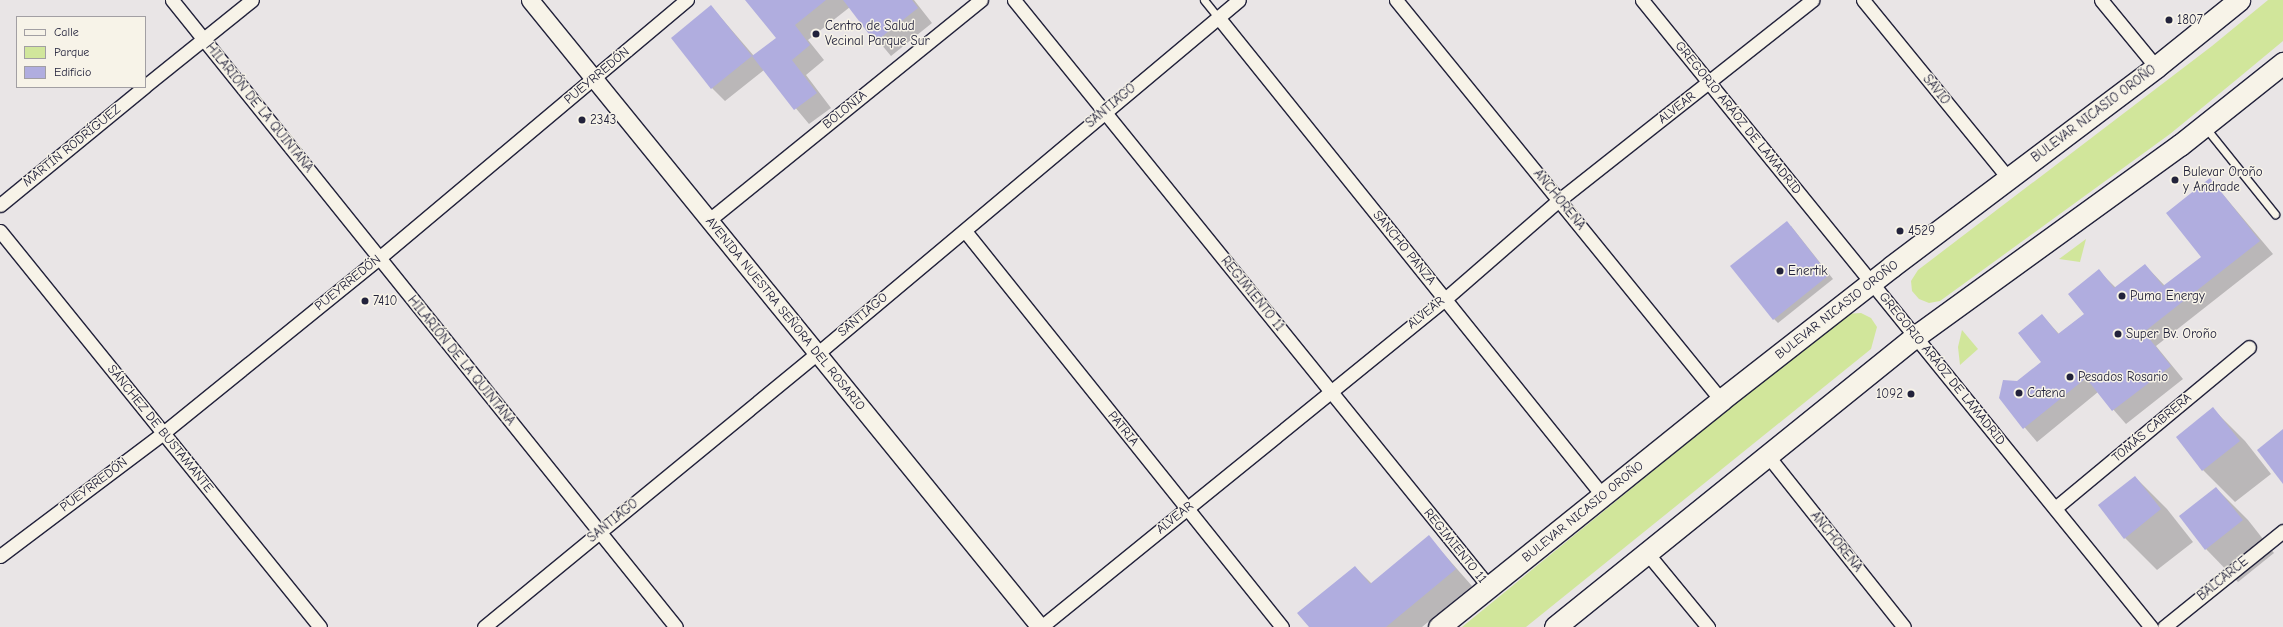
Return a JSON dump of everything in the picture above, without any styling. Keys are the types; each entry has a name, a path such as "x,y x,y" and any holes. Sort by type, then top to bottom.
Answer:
{"main road":[{"name":"BULEVAR NICASIO OROÑO","path":"1439,627 1604,496 1721,400 2156,67 2239,0"},
{"path":"1555,627 1916,336 2204,126 2283,63"}],"street":[{"name":"HILARIÓN DE LA QUINTANA","path":"172,0 676,627"},
{"name":"MARTÍN RODRÍGUEZ","path":"146,86 252,0"},
{"name":"AVENIDA NUESTRA SEÑORA DEL ROSARIO","path":"530,0 1041,627"},
{"name":"PUEYRREDÓN","path":"0,556 163,433 379,258 687,0"},
{"name":"BOLONIA","path":"709,220 981,0"},
{"name":"REGIMIENTO 11","path":"1014,0 1489,588"},
{"name":"SANTIAGO","path":"484,627 965,231 1104,112 1239,0"},
{"name":"ANCHORENA","path":"1396,0 1721,400"},
{"name":"GREGORIO ARÁOZ DE LAMADRID","path":"1642,0 2151,627"},
{"name":"ALVEAR","path":"1041,627 1445,299 1559,200 1709,83 1812,0"},
{"name":"SAVIO","path":"1863,0 2009,179"},
{"path":"2101,0 2156,67"},
{"name":"SANCHO PANZA","path":"1218,17 1604,496"},
{"name":"MARTÍN RODRÍGUEZ","path":"0,205 144,88"},
{"name":"SÁNCHEZ DE BUSTAMANTE","path":"0,231 320,627"},
{"name":"PATRIA","path":"965,231 1282,627"},
{"name":"TOMÁS CABRERA","path":"2055,508 2249,347"},
{"name":"ANCHORENA","path":"1768,456 1904,627"},
{"name":"BALCARCE","path":"2164,627 2283,531"},
{"path":"1647,553 1708,627"}],"lane":[{"name":"SANCHO PANZA","path":"1204,0 1218,17"},
{"path":"2204,126 2275,214"}],"green space":[{"path":"2268,0 2283,0 2283,41 2170,134 1940,301 1929,303 1919,299 1912,291 1911,281 1918,270 2212,46"},
{"path":"2086,239 2080,262 2059,259"},
{"path":"1861,313 1871,318 1877,327 1871,349 1526,627 1462,627 1845,314"},
{"path":"1962,330 1978,349 1960,365 1958,347"}],"building":[{"path":"745,0 826,0 795,25 810,45 792,60 817,93 794,110 752,56 776,38"},
{"path":"843,0 912,0 918,8 875,42"},
{"path":"711,5 752,56 711,89 671,38"},
{"path":"2210,178 2260,241 2144,332 2171,366 2112,411 2086,378 2023,429 1999,398 2003,380 2017,381 2041,362 2018,333 2042,314 2058,334 2084,314 2068,294 2099,269 2114,288 2145,264 2163,286 2201,257 2166,213"},
{"name":"Enertik","path":"1787,221 1829,275 1773,320 1730,266"},
{"path":"2213,407 2240,441 2202,471 2176,437"},
{"path":"2283,429 2283,484 2257,450"},
{"path":"2135,476 2161,509 2124,539 2098,505"},
{"path":"2216,487 2243,520 2205,550 2179,516"},
{"path":"1429,535 1456,569 1386,627 1309,627 1297,613 1355,566 1370,584"}],"place":[{"name":"1807","path":"2169,20"},
{"name":"Centro de Salud Vecinal Parque Sur","path":"816,34"},
{"name":"2343","path":"582,120"},
{"name":"Bulevar Oroño y Andrade","path":"2175,180"},
{"name":"4529","path":"1900,231"},
{"name":"Enertik","path":"1780,271"},
{"name":"Puma Energy","path":"2122,296"},
{"name":"7410","path":"365,301"},
{"name":"Super Bv. Oroño","path":"2118,334"},
{"name":"Pesados Rosario","path":"2070,377"},
{"name":"Catena","path":"2019,393"},
{"name":"1092","path":"1911,394"}]}
